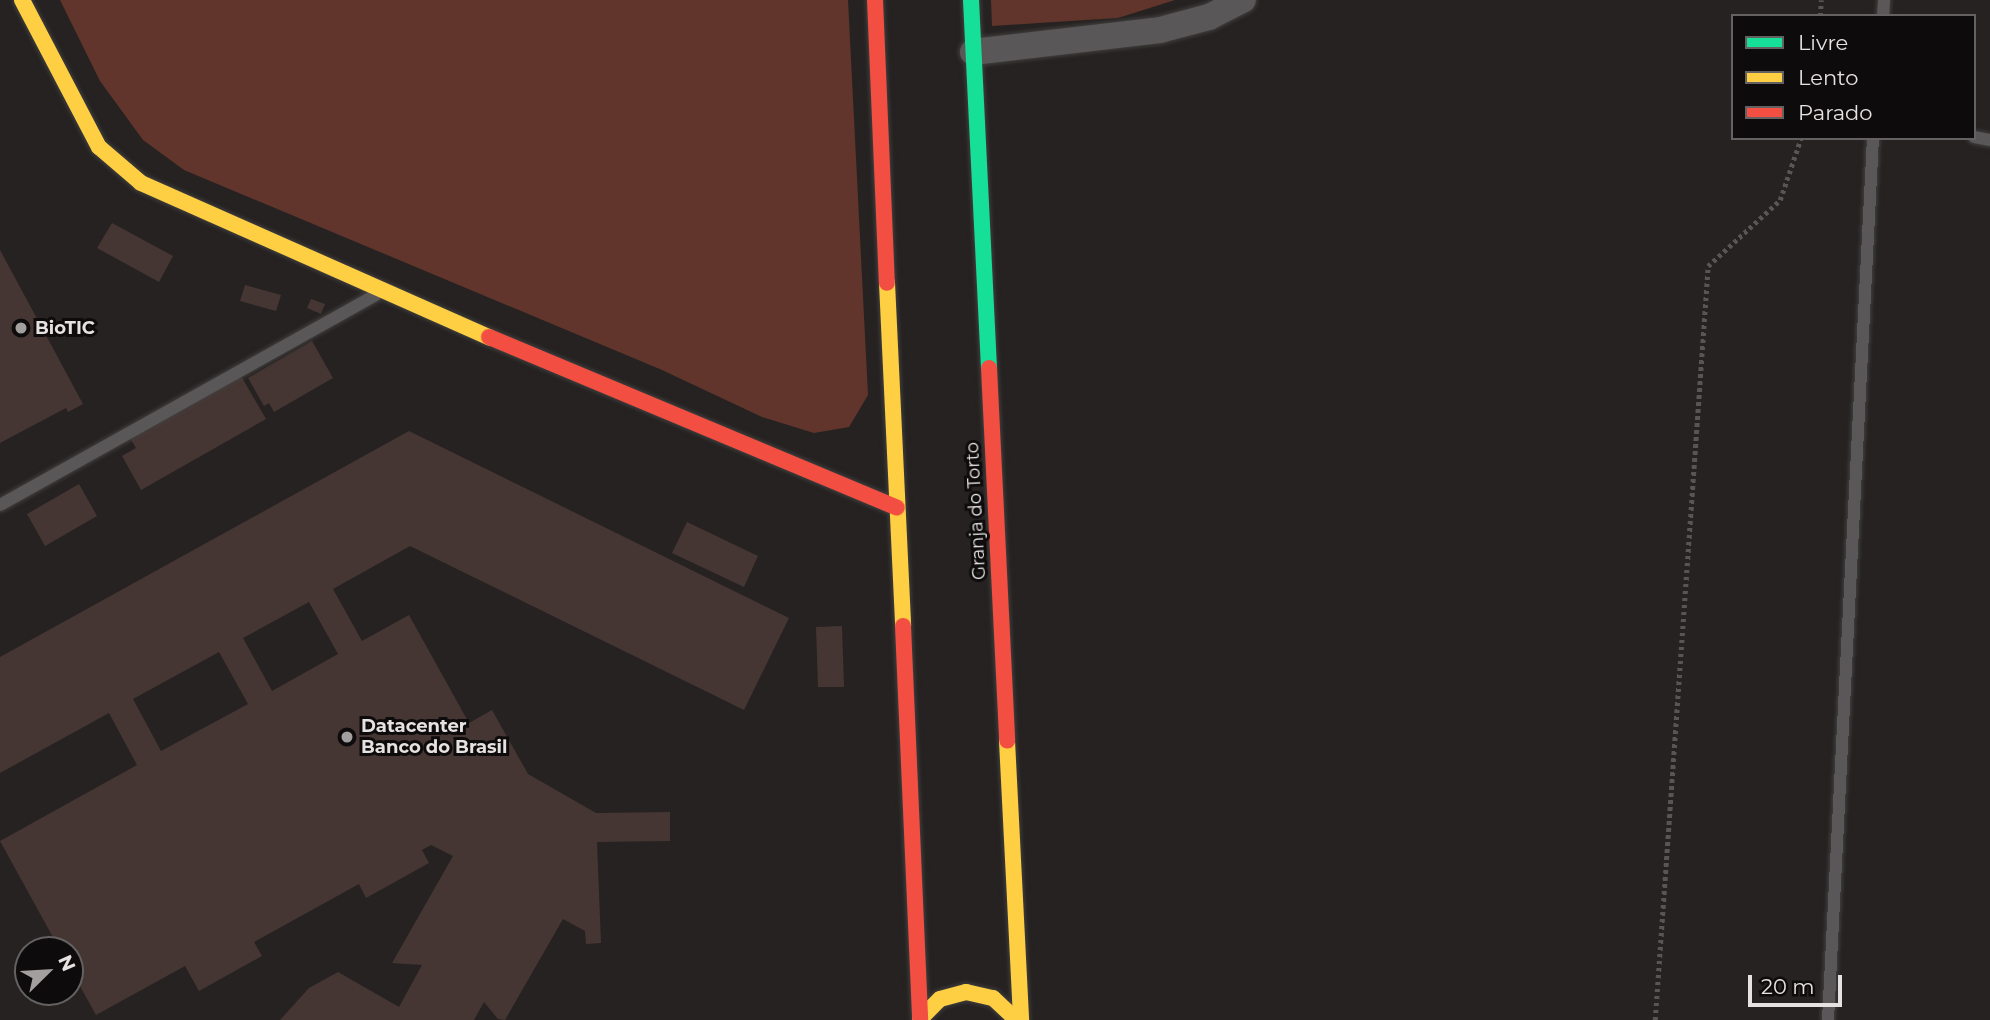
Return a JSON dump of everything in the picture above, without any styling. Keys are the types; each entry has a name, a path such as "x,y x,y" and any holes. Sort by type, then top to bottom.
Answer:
{"street":[{"path":"22,0 99,146 115,164 176,202 381,292 897,508"},
{"path":"875,0 920,1019"},
{"name":"Granja do Torto","path":"971,0 1019,1020"},
{"path":"973,52 1160,30 1235,2"},
{"path":"920,1019 940,999 966,992 993,998 1019,1020"}],"lane":[{"path":"1828,1020 1873,140"},
{"path":"0,505 381,292"}],"path":[{"path":"1655,1020 1708,266 1780,200 1800,140"}],"shaded area":[{"path":"60,0 848,0 868,395 849,427 814,433 762,417 662,370 184,170 143,140 100,81"},
{"path":"991,0 1175,0 1118,18 992,26"}],"building":[{"path":"112,223 173,256 159,282 97,248"},
{"name":"BioTIC","path":"0,250 83,404 68,412 66,408 0,443"},
{"path":"245,285 281,295 276,311 240,301"},
{"path":"311,299 325,304 321,314 307,308"},
{"path":"312,341 333,378 274,412 269,403 264,406 248,378"},
{"path":"241,376 266,419 141,490 122,456 136,448 130,438"},
{"name":"Datacenter Banco do Brasil","path":"409,431 789,618 744,710 410,546 333,589 362,641 409,615 469,723 492,710 528,774 596,813 670,812 670,841 597,842 601,943 586,944 585,931 563,919 505,1020 498,1019 484,1002 474,1020 280,1020 309,988 338,972 399,1007 422,965 392,963 453,856 431,845 422,850 429,863 366,898 359,884 254,942 262,956 199,991 185,966 96,1015 84,993 84,936 52,936 0,841 137,765 109,713 0,773 0,657","holes":["309,602 338,654 272,691 243,638","219,652 248,704 161,751 133,699"]},
{"path":"79,484 97,516 45,546 27,514"},
{"path":"687,522 758,556 744,587 672,553"},
{"path":"842,626 844,687 818,687 816,627"}],"traffic: fast":[{"path":"971,0 989,368"}],"traffic: slow":[{"path":"22,0 99,147 141,183 489,337"},
{"path":"887,283 903,626"},
{"path":"1007,741 1021,1020"},
{"path":"920,1019 940,999 966,992 993,998 1017,1020"}],"traffic: jam":[{"path":"875,0 887,283"},
{"path":"489,337 897,508"},
{"path":"989,368 1007,741"},
{"path":"903,626 920,1020"}],"place":[{"name":"BioTIC","path":"21,328"},
{"name":"Datacenter Banco do Brasil","path":"347,737"}]}
